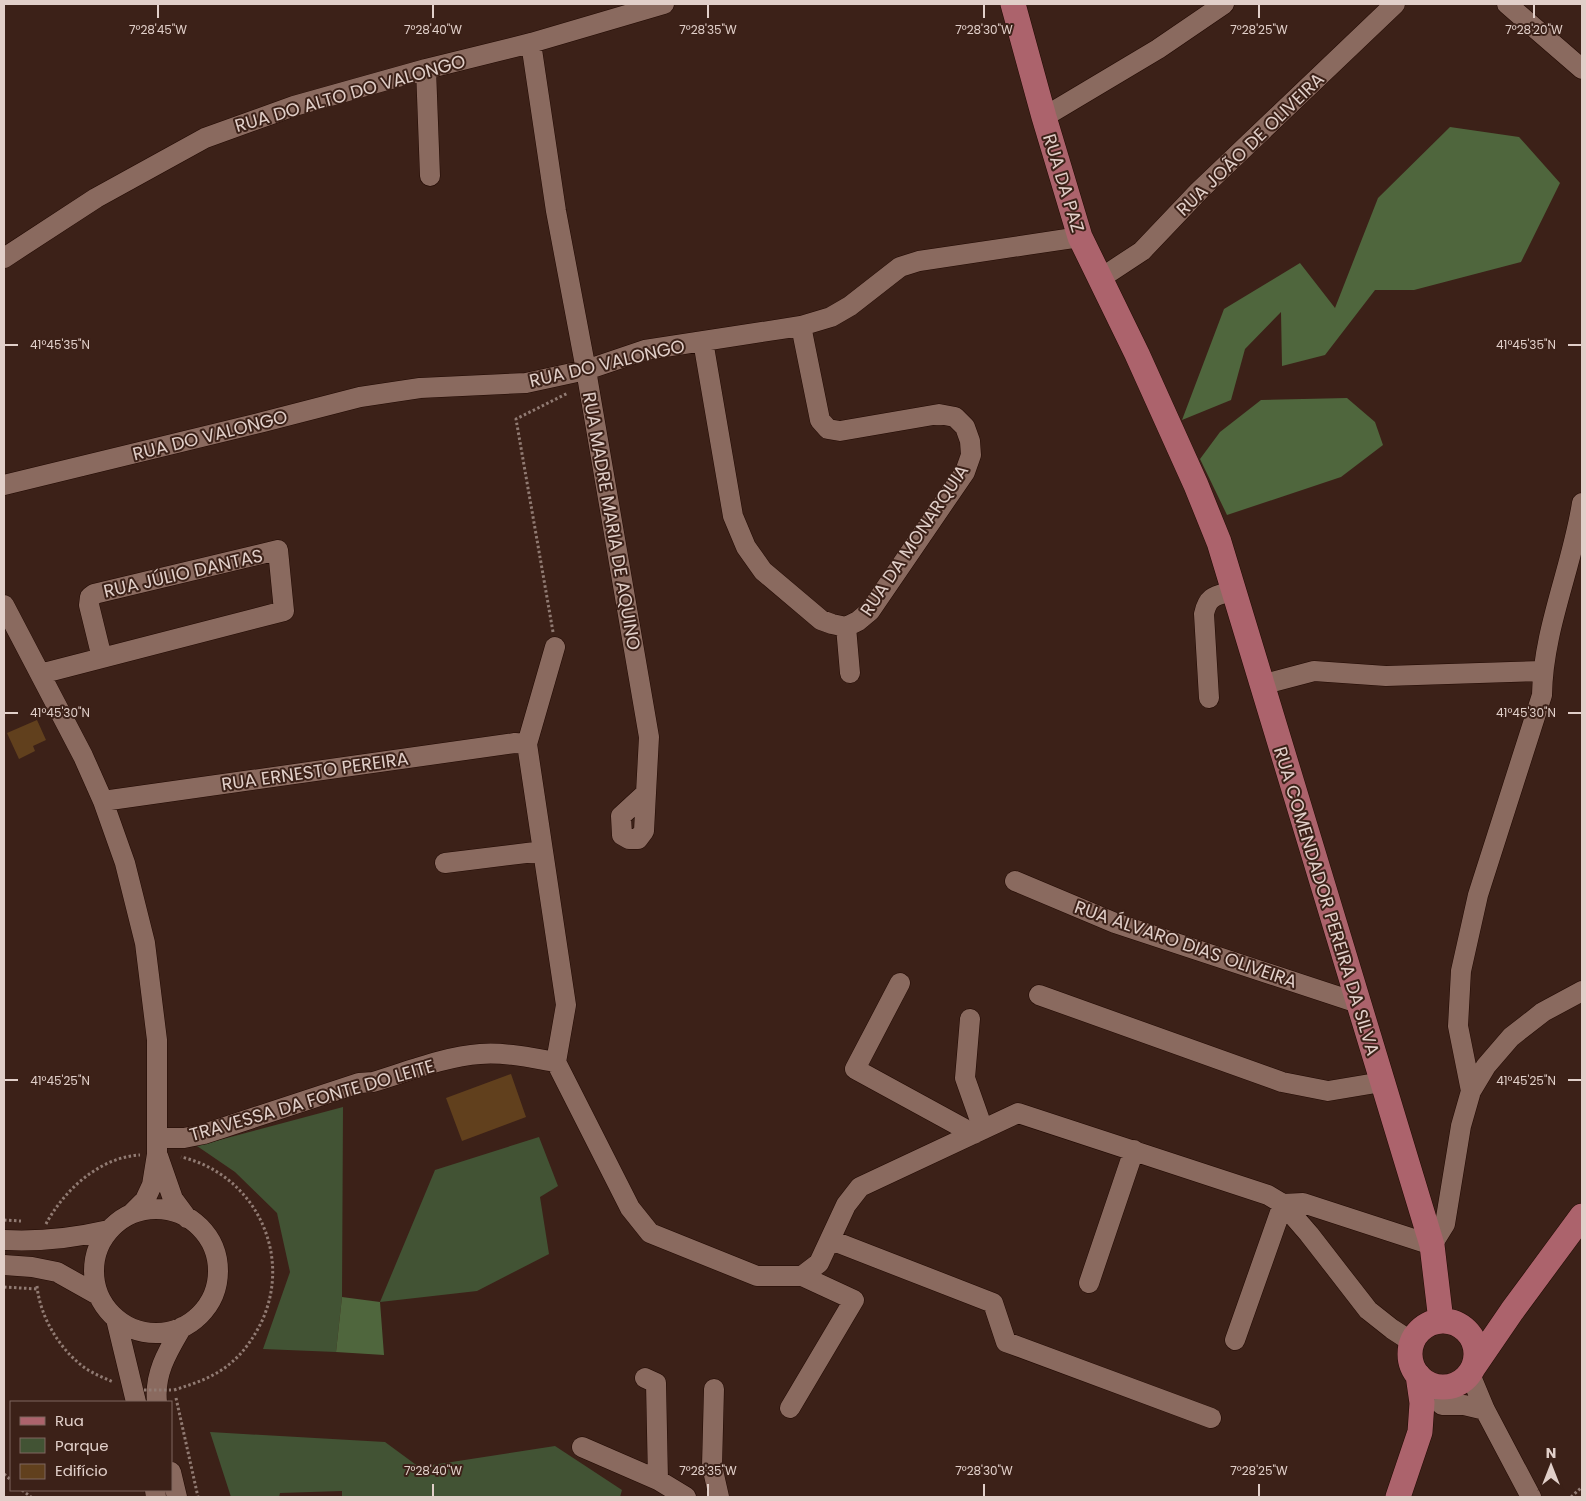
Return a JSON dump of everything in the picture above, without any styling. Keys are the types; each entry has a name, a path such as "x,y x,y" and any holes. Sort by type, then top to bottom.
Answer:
{"main road":[{"name":"RUA DA PAZ","path":"1016,5 1044,117 1080,237 1137,354 1196,485"},
{"name":"RUA COMENDADOR PEREIRA DA SILVA","path":"1196,485 1219,542 1432,1245 1450,1323"},
{"path":"1420,1432 1469,1374 1512,1311 1582,1216"},
{"path":"1450,1323 1467,1331 1476,1349 1476,1360 1469,1374 1456,1384 1446,1387 1436,1386 1426,1382 1418,1375 1413,1368 1411,1360 1412,1342 1424,1328 1432,1323 1450,1323 1485,1323 1512,1311"},
{"path":"1398,1497 1420,1432 1422,1403 1418,1375"}],"street":[{"name":"RUA DO ALTO DO VALONGO","path":"4,258 96,198 205,138 294,106 426,69 531,43 664,4"},
{"path":"1044,117 1158,49 1224,4"},
{"name":"RUA JOÃO DE OLIVEIRA","path":"1101,278 1142,251 1199,191 1395,4"},
{"path":"1507,4 1582,68"},
{"name":"RUA MADRE MARIA DE AQUINO","path":"531,43 556,211 586,370 649,737 646,793"},
{"path":"426,69 430,176"},
{"name":"RUA DO VALONGO","path":"4,485 360,397 420,388 526,383 586,370 645,350 801,326 831,317 850,306 900,267 918,261 1080,237"},
{"name":"RUA DA MONARQUIA","path":"801,326 820,420 828,428 840,431 939,414 955,417 965,427 970,441 971,455 965,472 870,611 858,621 846,626"},
{"path":"702,341 733,516 746,547 763,572 821,620 846,626 850,673"},
{"path":"1471,1090 1458,1026 1461,971 1478,895 1542,694 1542,671 1552,624 1579,524 1582,503"},
{"name":"RUA JÚLIO DANTAS","path":"278,550 284,611 102,658 89,605 90,597 94,594 278,550"},
{"path":"1209,698 1204,614 1206,604 1212,597 1233,591"},
{"path":"4,605 83,756 103,801 125,863 145,943 157,1040 157,1146 152,1185 145,1200 132,1214 109,1230 100,1244 94,1261 94,1278 98,1295 116,1319 156,1395"},
{"path":"555,647 528,744 566,1005 556,1062 630,1208 650,1234 757,1276 802,1276 854,1300 790,1408"},
{"path":"40,674 102,658"},
{"path":"1261,685 1314,671 1386,676 1542,671"},
{"name":"RUA ERNESTO PEREIRA","path":"103,801 515,743 528,744"},
{"path":"445,863 543,851"},
{"name":"RUA ÁLVARO DIAS OLIVEIRA","path":"1015,881 1115,923 1358,1004"},
{"path":"900,983 855,1069 978,1131"},
{"path":"1283,1204 1303,1203 1432,1245 1444,1224 1461,1126 1471,1090 1486,1066 1511,1037 1543,1012 1582,992"},
{"path":"1039,995 1282,1082 1328,1090 1382,1082"},
{"path":"970,1018 965,1078 978,1131"},
{"name":"TRAVESSA DA FONTE DO LEITE","path":"157,1146 204,1134 359,1083 373,1082 459,1058 480,1054 502,1054 556,1062"},
{"path":"802,1276 820,1263 846,1205 860,1187 1018,1112 1268,1195 1283,1204 1309,1234 1368,1310 1412,1342"},
{"path":"116,1319 131,1328 148,1333 165,1333 182,1328 198,1317 210,1302 216,1284 218,1265 212,1246 202,1230 187,1218 173,1199 157,1146"},
{"path":"1089,1283 1134,1150"},
{"path":"1235,1340 1283,1204"},
{"path":"132,1214 150,1210 170,1211 187,1218"},
{"path":"4,1240 34,1241 60,1239 109,1230"},
{"path":"831,1240 993,1303 1006,1342 1211,1418"},
{"path":"4,1265 32,1267 57,1272 98,1295"},
{"path":"156,1395 158,1376 165,1356 182,1328"},
{"path":"1469,1374 1485,1410 1531,1497"},
{"path":"645,1378 656,1382 658,1480"},
{"path":"714,1389 712,1466 719,1497"},
{"path":"1442,1405 1464,1405 1485,1410"},
{"path":"582,1446 658,1480 686,1497"},
{"path":"172,1476 177,1497"}],"path":[{"path":"555,647 516,419 568,393"},
{"path":"134,1155 157,1146 173,1155 194,1160 221,1173 244,1193 261,1218 271,1247 273,1278 267,1310 253,1338 233,1362 205,1380 156,1395"},
{"path":"4,1287 37,1289"},
{"path":"172,1434 198,1497"},
{"path":"1571,1497 1582,1487"}],"green space":[{"path":"1450,127 1519,137 1560,183 1521,262 1414,290 1375,290 1325,355 1282,366 1281,312 1245,349 1231,400 1182,420 1224,309 1300,263 1335,308 1378,198"},
{"path":"1347,398 1375,422 1383,445 1341,477 1227,515 1200,459 1220,432 1261,400"},
{"path":"343,1107 342,1297 336,1352 263,1349 290,1272 277,1213 235,1172 197,1146"},
{"path":"539,1137 558,1186 540,1197 549,1254 477,1291 380,1302 435,1170"},
{"path":"342,1297 380,1302 384,1355 336,1352"},
{"path":"210,1432 385,1442 419,1467 555,1446 622,1490 620,1497 342,1497 342,1491 280,1493 279,1497 231,1497"}],"building":[{"path":"37,720 46,740 33,746 35,751 19,759 7,733"},
{"path":"511,1074 526,1117 462,1141 446,1098"}]}
